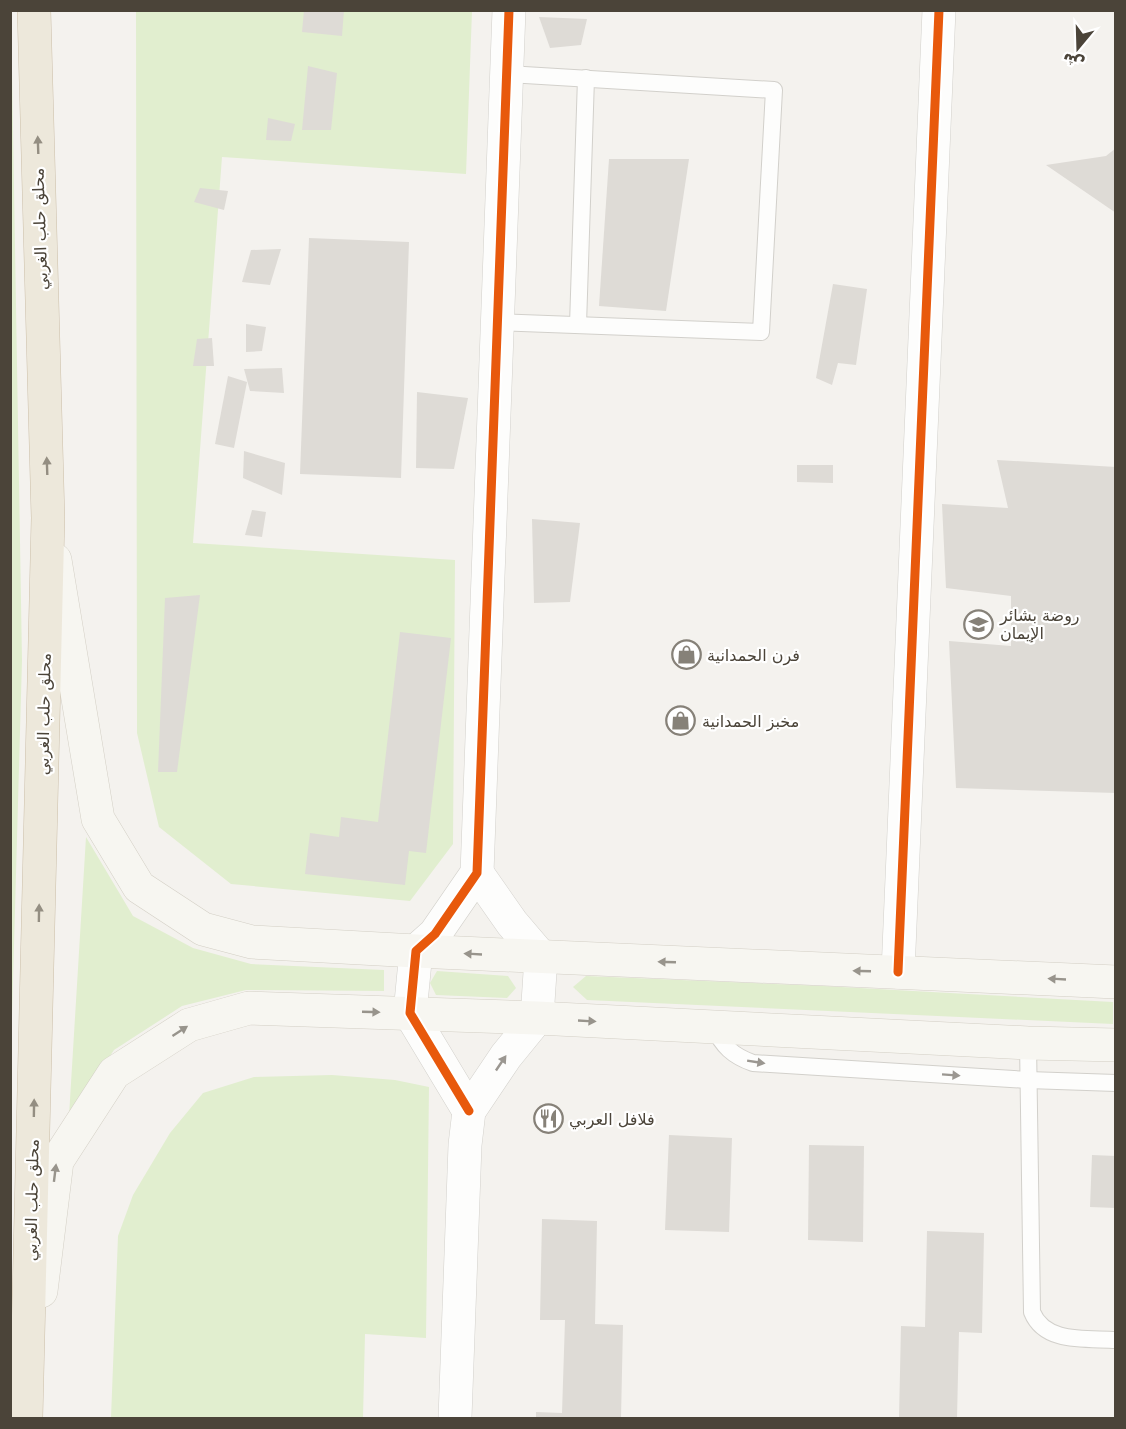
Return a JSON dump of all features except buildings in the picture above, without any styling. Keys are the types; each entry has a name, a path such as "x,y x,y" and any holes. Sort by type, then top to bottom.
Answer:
{"highway":[{"name":"محلق حلب الغربي","path":"26,1418 48,518 34,10"}],"main road":[{"path":"48,518 98,819 139,887 203,929 252,942 1116,982"},
{"path":"26,1418 57,1161 114,1073 189,1025 249,1008 537,1018 1028,1043 1116,1045"}],"street":[{"path":"469,1111 410,1013 416,951 435,934 477,873 509,10"},
{"path":"898,972 939,10"},
{"path":"455,1419 465,1145 469,1111 506,1056 537,1018 541,957 512,923 477,873"}],"lane":[{"path":"497,322 761,332 774,90 507,74"},
{"path":"578,325 586,78"},
{"path":"714,1027 719,1039 727,1049 739,1058 753,1063 1028,1080 1116,1083"},
{"path":"1028,1043 1032,1312 1041,1327 1057,1336 1116,1340"}],"green space":[{"path":"10,11 22,660 11,1053"},
{"path":"136,11 472,11 466,174 222,157 193,543 455,560 453,844 410,901 231,884 159,827 137,733"},
{"path":"86,837 133,916 193,948 251,964 384,970 384,991 246,990 182,1006 114,1050 69,1116"},
{"path":"437,971 508,976 516,988 507,998 436,995 430,983"},
{"path":"586,976 1113,1002 1113,1024 587,1000 573,987"},
{"path":"332,1075 395,1080 429,1087 426,1338 365,1334 363,1418 111,1418 118,1236 133,1195 170,1133 203,1093 254,1077"}],"cycle path":[{"path":"469,1111 410,1013 416,951 435,934 477,873 509,10"},
{"path":"898,972 939,10"}],"place":[{"name":"روضة بشائر الإيمان","path":"979,624"},
{"name":"فرن الحمدانية","path":"686,655"},
{"name":"مخبز الحمدانية","path":"681,721"},
{"name":"فلافل العربي","path":"548,1119"}]}
